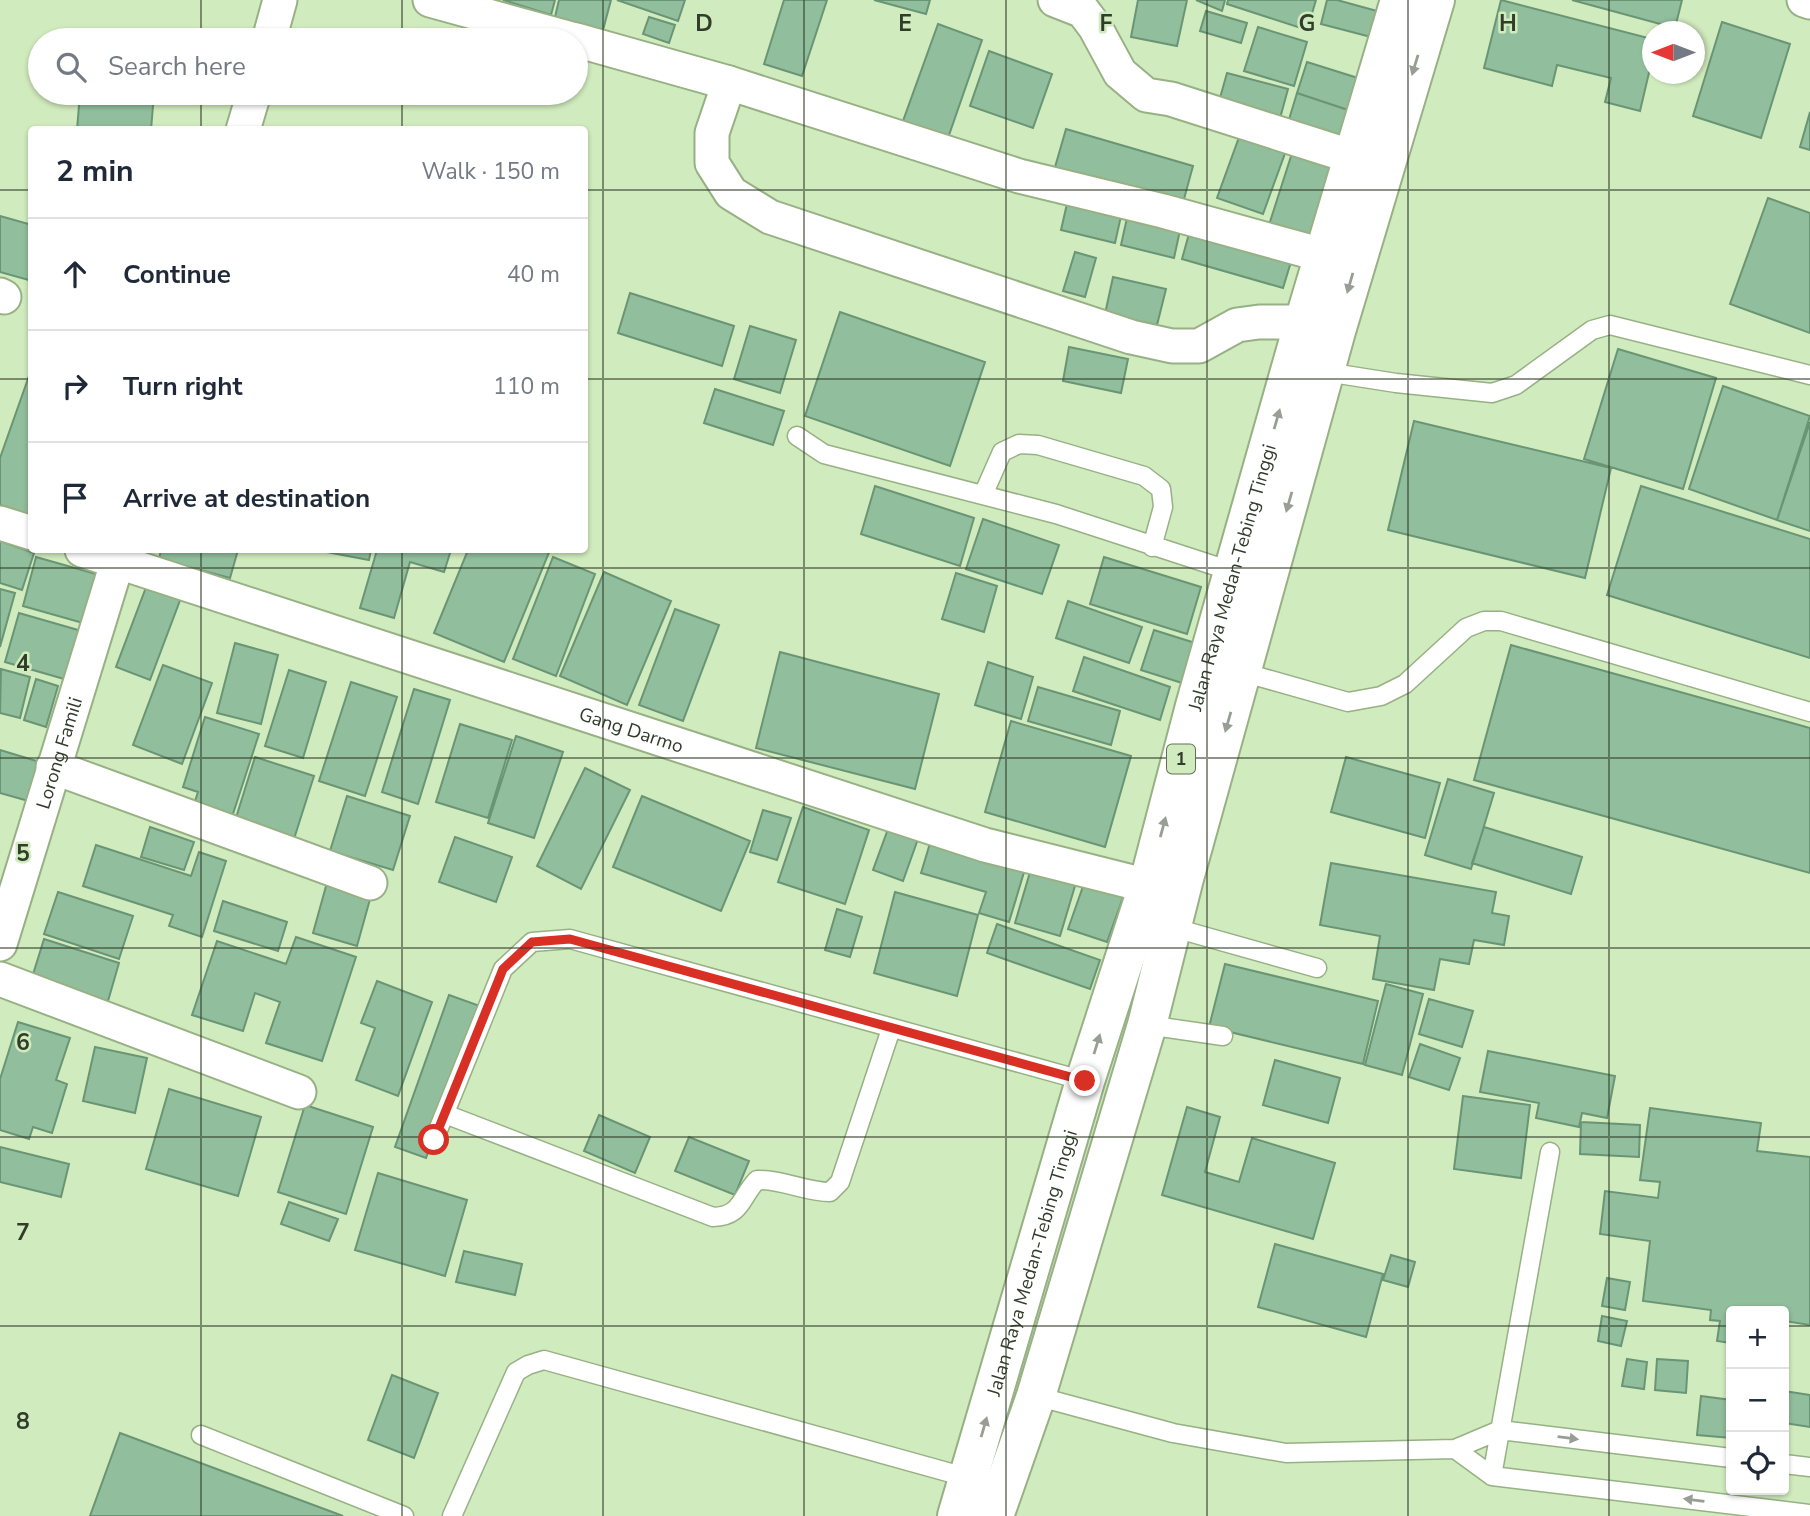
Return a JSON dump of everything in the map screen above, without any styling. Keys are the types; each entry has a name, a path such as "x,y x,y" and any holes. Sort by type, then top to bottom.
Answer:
{"highway":[{"name":"Jalan Raya Medan-Tebing Tinggi","path":"994,1516 1036,1396 1147,1025 1171,927 1326,372 1400,0"},
{"name":"Jalan Raya Medan-Tebing Tinggi","path":"957,1516 1085,1081 1148,886 1304,322 1326,256 1369,162 1435,0"}],"street":[{"path":"272,28 280,0"},
{"path":"430,0 532,28"},
{"path":"1055,0 1083,10 1120,73 1146,95 1171,99 1369,162"},
{"path":"1804,0 1810,2"},
{"path":"588,44 729,83 1019,176 1163,211 1326,256"},
{"path":"729,83 712,133 712,163 731,193 770,217 1130,337 1172,346 1199,346 1237,325 1304,322"},
{"path":"244,126 250,105"},
{"path":"0,523 28,532"},
{"name":"Lorong Famili","path":"0,944 119,555"},
{"name":"Gang Darmo","path":"119,555 985,845 1148,886"},
{"path":"53,767 370,883"},
{"path":"0,979 299,1091"}],"lane":[{"path":"1326,372 1396,383 1492,393 1516,385 1592,330 1610,325 1810,374"},
{"path":"797,436 824,454 1056,514 1234,572"},
{"path":"983,495 1002,452 1019,444 1038,445 1144,476 1161,489 1163,507 1153,547"},
{"path":"1242,672 1348,702 1381,696 1405,684 1466,628 1484,621 1501,621 1810,712"},
{"path":"1171,927 1317,968"},
{"path":"434,1140 503,969 532,942 570,939 1085,1081"},
{"path":"1147,1025 1223,1036"},
{"path":"445,1114 713,1217 728,1217 739,1207 757,1180 814,1192 830,1192 840,1182 891,1029"},
{"path":"1492,1476 1550,1152"},
{"path":"452,1516 516,1372 544,1360 969,1478"},
{"path":"1036,1396 1173,1433 1286,1453 1455,1449 1500,1430 1726,1457"},
{"path":"201,1435 404,1516"},
{"path":"1455,1449 1492,1476 1810,1514"},
{"path":"1789,1465 1810,1467"}],"building":[{"path":"503,0 555,0 551,15"},
{"path":"559,0 611,0 603,30 555,17"},
{"path":"617,0 685,0 678,21"},
{"path":"784,0 827,0 802,76 764,64"},
{"path":"874,0 930,0 926,14"},
{"path":"1138,0 1187,0 1177,46 1131,37"},
{"path":"1196,0 1225,0 1222,11"},
{"path":"1228,0 1316,0 1307,30 1227,4"},
{"path":"1327,0 1337,0 1377,11 1371,37 1321,24"},
{"path":"1501,0 1642,36 1642,84 1646,84 1640,111 1605,102 1611,78 1557,65 1552,86 1484,68"},
{"path":"1572,0 1682,0 1677,21 1649,21"},
{"path":"1206,11 1247,23 1241,43 1200,31"},
{"path":"649,17 675,25 669,43 643,34"},
{"path":"1722,22 1790,44 1761,138 1693,116"},
{"path":"938,24 982,40 948,138 903,121"},
{"path":"1258,27 1307,42 1294,86 1244,71"},
{"path":"989,51 1052,74 1033,128 970,106"},
{"path":"1307,62 1361,79 1351,111 1297,93"},
{"path":"1227,73 1288,89 1279,122 1218,105"},
{"path":"1297,93 1351,111 1341,144 1287,126"},
{"path":"79,105 153,105 151,126 77,126"},
{"path":"1810,112 1810,150 1800,147"},
{"path":"1066,129 1193,166 1181,210 1053,174"},
{"path":"1242,129 1288,145 1263,214 1217,198"},
{"path":"1294,147 1335,161 1309,242 1268,228"},
{"path":"1069,195 1123,207 1115,243 1061,230"},
{"path":"1768,198 1810,213 1810,333 1730,304"},
{"path":"1129,209 1182,221 1174,258 1121,245"},
{"path":"0,216 28,224 28,280 0,272"},
{"path":"1192,223 1294,252 1283,288 1182,259"},
{"path":"1075,252 1096,258 1085,297 1063,291"},
{"path":"1113,277 1166,289 1157,325 1105,314"},
{"path":"630,293 734,326 722,366 618,333"},
{"path":"840,312 985,362 950,466 805,416"},
{"path":"750,326 796,340 780,393 734,379"},
{"path":"1069,347 1128,359 1121,393 1063,381"},
{"path":"1618,349 1716,378 1683,489 1584,459"},
{"path":"28,379 28,515 0,505 0,458"},
{"path":"1723,386 1810,416 1777,520 1689,489"},
{"path":"715,389 784,411 773,445 704,423"},
{"path":"1414,421 1611,468 1585,578 1388,530"},
{"path":"1810,422 1810,531 1777,520"},
{"path":"875,486 974,518 960,566 861,534"},
{"path":"1641,486 1810,539 1810,658 1607,595"},
{"path":"983,519 1059,545 1042,594 966,569"},
{"path":"0,541 34,553 22,590 0,583"},
{"path":"160,553 237,553 230,578 159,559"},
{"path":"332,553 370,553 369,560"},
{"path":"376,553 450,553 444,572 410,562 394,618 360,608"},
{"path":"467,553 549,553 504,662 434,633"},
{"path":"36,557 103,576 90,625 23,606"},
{"path":"553,557 595,574 556,676 513,659"},
{"path":"1104,557 1201,587 1187,634 1090,604"},
{"path":"604,572 671,601 627,705 560,676"},
{"path":"956,573 997,586 984,632 942,619"},
{"path":"148,582 182,595 150,680 116,667"},
{"path":"0,589 15,593 0,647"},
{"path":"1068,601 1142,627 1129,663 1056,638"},
{"path":"675,609 719,625 683,721 639,705"},
{"path":"19,613 85,632 71,681 5,662"},
{"path":"1154,630 1195,643 1182,683 1141,670"},
{"path":"235,643 278,655 261,724 217,713"},
{"path":"1511,645 1810,728 1810,873 1474,780"},
{"path":"780,652 939,694 915,789 756,748"},
{"path":"1084,657 1170,687 1160,720 1073,691"},
{"path":"988,662 1033,677 1021,719 975,705"},
{"path":"163,665 212,683 182,764 133,745"},
{"path":"1,669 30,677 20,718 0,713"},
{"path":"289,670 326,682 303,758 265,746"},
{"path":"36,679 58,686 46,727 24,720"},
{"path":"351,682 397,697 365,796 319,781"},
{"path":"1038,687 1120,711 1111,745 1028,721"},
{"path":"414,689 450,700 418,804 382,792"},
{"path":"205,717 259,734 230,823 192,810 198,792 183,787"},
{"path":"1011,721 1131,756 1105,847 985,812"},
{"path":"460,724 512,740 488,818 436,802"},
{"path":"516,736 563,752 534,838 488,823"},
{"path":"0,750 43,763 32,802 0,793"},
{"path":"255,757 314,776 293,842 234,824"},
{"path":"1346,757 1440,783 1425,838 1331,812"},
{"path":"585,768 630,790 581,889 537,866"},
{"path":"1448,779 1494,793 1471,869 1425,855"},
{"path":"347,796 410,816 393,870 330,851"},
{"path":"642,796 750,841 721,911 613,867"},
{"path":"803,807 869,830 845,904 778,882"},
{"path":"763,810 791,818 777,860 750,852"},
{"path":"150,827 194,842 184,870 141,857"},
{"path":"1484,827 1582,857 1571,894 1472,863"},
{"path":"888,829 918,839 903,881 873,870"},
{"path":"455,837 512,857 496,902 439,882"},
{"path":"931,840 1025,869 1009,922 979,913 986,892 921,873"},
{"path":"96,845 191,876 199,852 226,861 202,937 169,926 173,915 83,886"},
{"path":"1033,862 1078,876 1060,936 1015,923"},
{"path":"1331,863 1496,892 1492,913 1509,916 1504,945 1474,940 1469,964 1440,959 1434,990 1373,979 1380,936 1320,925"},
{"path":"1087,875 1126,889 1107,942 1068,929"},
{"path":"328,879 372,892 357,946 313,933"},
{"path":"58,892 133,916 119,959 44,934"},
{"path":"895,892 978,915 957,996 874,973"},
{"path":"223,901 287,922 278,951 214,931"},
{"path":"837,909 862,917 850,957 825,950"},
{"path":"997,924 1100,960 1090,989 987,953"},
{"path":"296,937 356,957 322,1061 266,1043 280,1002 255,993 243,1031 192,1015 217,941 286,964"},
{"path":"44,939 119,963 106,1008 30,984"},
{"path":"1225,964 1378,1001 1363,1064 1209,1027"},
{"path":"377,981 432,1002 398,1096 356,1080 375,1028 361,1023"},
{"path":"1386,984 1423,994 1402,1075 1365,1065"},
{"path":"449,995 480,1006 426,1158 395,1147"},
{"path":"1429,999 1473,1011 1462,1047 1419,1034"},
{"path":"18,1022 70,1038 56,1080 67,1084 52,1133 33,1127 29,1139 0,1130 0,1079"},
{"path":"1420,1044 1460,1058 1449,1090 1409,1077"},
{"path":"95,1047 147,1058 135,1113 83,1101"},
{"path":"1488,1051 1615,1076 1607,1118 1582,1113 1579,1127 1536,1118 1539,1103 1480,1092"},
{"path":"1275,1060 1340,1078 1328,1123 1263,1105"},
{"path":"169,1089 261,1117 238,1196 146,1169"},
{"path":"1463,1096 1530,1105 1521,1178 1454,1169"},
{"path":"305,1105 373,1127 346,1214 278,1192"},
{"path":"1187,1107 1220,1117 1205,1172 1239,1182 1252,1138 1335,1163 1313,1239 1162,1195"},
{"path":"1650,1108 1761,1123 1757,1151 1810,1157 1810,1325 1789,1322 1789,1306 1726,1306 1726,1342 1717,1341 1720,1321 1710,1320 1711,1310 1643,1301 1650,1241 1600,1234 1605,1191 1658,1198 1660,1182 1640,1180"},
{"path":"599,1115 650,1137 635,1173 584,1151"},
{"path":"1581,1122 1640,1125 1639,1157 1580,1154"},
{"path":"689,1137 749,1161 735,1195 675,1171"},
{"path":"0,1147 69,1164 61,1197 0,1182"},
{"path":"378,1173 467,1200 445,1276 355,1250"},
{"path":"289,1202 338,1219 329,1241 281,1224"},
{"path":"1275,1244 1383,1274 1366,1337 1258,1307"},
{"path":"464,1251 522,1264 515,1295 456,1282"},
{"path":"1391,1255 1415,1262 1408,1287 1383,1280"},
{"path":"1607,1278 1630,1282 1625,1310 1602,1306"},
{"path":"1602,1316 1627,1321 1621,1346 1598,1341"},
{"path":"1627,1359 1647,1362 1644,1389 1622,1386"},
{"path":"1657,1359 1688,1361 1686,1393 1655,1390"},
{"path":"392,1375 438,1393 414,1458 368,1440"},
{"path":"1789,1392 1810,1395 1810,1427 1789,1424"},
{"path":"1701,1396 1726,1399 1726,1438 1697,1435"},
{"path":"120,1433 343,1516 90,1516"}],"route":[{"path":"434,1140 503,969 532,942 570,939 1085,1081"}]}
